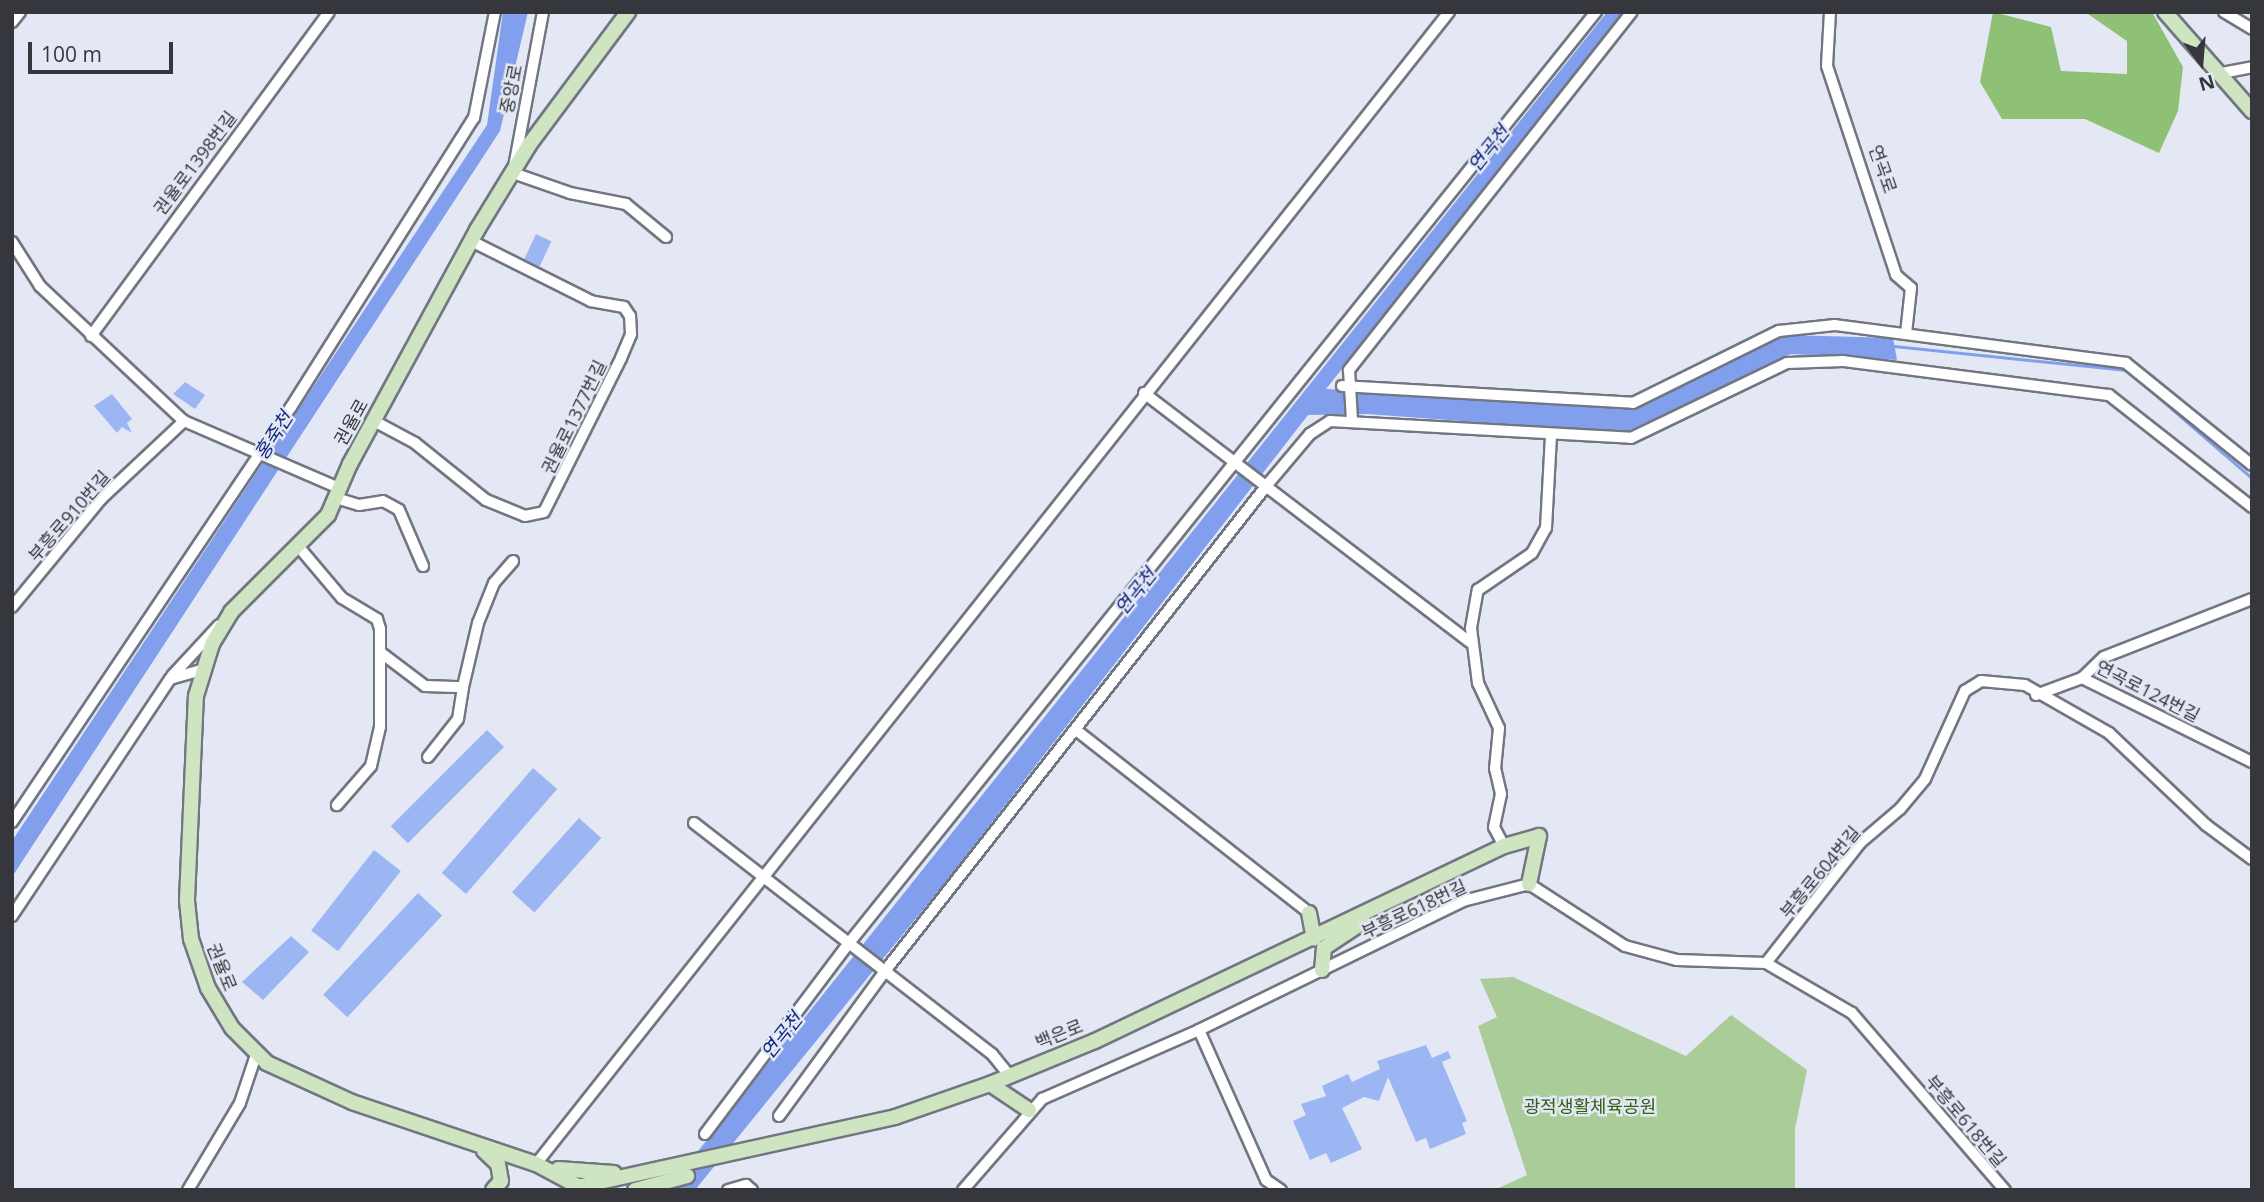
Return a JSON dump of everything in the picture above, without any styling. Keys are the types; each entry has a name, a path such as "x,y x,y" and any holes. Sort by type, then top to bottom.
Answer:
{"main road":[{"name":"권율로","path":"577,1189 537,1162 425,1127 302,1082 256,1055 218,1006 189,928 191,778 201,670 224,621 328,515 374,421 471,241 513,173 628,12"},
{"path":"2165,12 2222,73 2252,111"},
{"name":"백은로","path":"577,1189 667,1174 748,1156 798,1140 895,1116 990,1084 1310,941 1504,846 1539,836 1529,884"},
{"path":"1322,970 1324,948 1402,895"},
{"path":"1309,913 1315,924 1310,941 1322,970"},
{"path":"990,1084 1028,1110"},
{"path":"425,1127 495,1157 501,1181 493,1190"},
{"path":"537,1162 568,1174 667,1174"},
{"path":"635,1190 667,1174"}],"street":[{"path":"12,22 20,12"},
{"name":"권율로1398번길","path":"91,336 329,12"},
{"path":"12,822 256,453 291,407 474,118 495,12"},
{"name":"중앙로","path":"513,173 543,12"},
{"path":"537,1162 1144,393 1449,12"},
{"path":"705,1134 849,943 1233,461 1596,12"},
{"path":"1352,420 1346,386 1349,370 1632,12"},
{"name":"연곡로","path":"1830,12 1827,66 1896,275 1911,288 1906,333"},
{"path":"2224,12 2252,29"},
{"path":"2222,73 2252,66"},
{"path":"513,173 570,193 626,204 666,237"},
{"name":"권율로1377번길","path":"374,421 415,443 486,500 525,516 544,512 550,502 621,358 631,334 631,316 624,307 592,301 471,241"},
{"path":"12,242 40,286 184,421 293,469 359,505 383,501 400,510 423,566"},
{"path":"1346,386 1633,403 1779,331 1835,325 2126,363 2252,466"},
{"path":"779,1116 885,971 1268,485 1310,434 1330,421 1352,420 1551,435 1631,438 1787,363 1843,361 2109,395 2251,510"},
{"path":"1144,393 1471,642"},
{"name":"부흥로910번길","path":"12,607 101,499 184,421"},
{"path":"1504,846 1494,827 1501,794 1495,769 1499,728 1478,683 1471,642 1478,590 1532,553 1546,528 1551,435"},
{"path":"299,546 342,598 377,619 380,727 371,766 337,805"},
{"path":"428,757 449,735 478,623 494,583 513,561"},
{"name":"연곡로124번길","path":"2252,599 2104,657 2082,678 2252,762"},
{"path":"12,916 170,679 224,621"},
{"path":"380,652 425,686 463,687"},
{"path":"170,679 201,670"},
{"path":"2036,695 2082,678"},
{"name":"부흥로604번길","path":"1766,963 1860,843 1900,810 1925,779 1965,691 1981,681 2025,685 2036,695 2129,746 2161,784 2252,859"},
{"path":"1076,730 1309,913"},
{"path":"694,823 764,873 992,1055 1009,1075"},
{"name":"부흥로618번길","path":"963,1190 1028,1110 1073,1083 1199,1030 1463,901 1529,884 1625,946 1677,960 1766,963 1852,1013 2005,1190"},
{"path":"1199,1030 1266,1180 1281,1190"},
{"path":"188,1190 240,1104 256,1055"},
{"path":"728,1190 746,1185 751,1190"}],"green space":[{"path":"1993,12 2051,27 2061,71 2127,74 2127,41 2085,12 2152,12 2183,67 2178,111 2159,153 2085,119 2002,119 1980,82"},
{"name":"광적생활체육공원","path":"1513,977 1686,1056 1731,1015 1807,1070 1795,1129 1795,1190 1494,1190 1527,1175 1478,1026 1497,1017 1480,979"}],"water":[{"path":"503,12 528,12 500,131 12,877 12,841 487,125"},
{"path":"1607,12 1626,12 1326,389 1630,409 1787,335 1893,338 1897,360 1791,354 1624,433 1367,414 1308,415 943,885 695,1190 667,1190"}],"building":[{"path":"536,234 551,241 540,267 524,259"},
{"path":"185,382 205,395 195,409 173,394"},
{"path":"112,394 132,419 127,423 132,433 122,427 117,433 94,406"},
{"path":"487,730 504,747 408,843 391,826"},
{"path":"533,768 557,789 466,894 442,873"},
{"path":"579,818 601,838 534,912 512,892"},
{"path":"374,850 401,871 338,951 311,930"},
{"path":"418,893 442,916 347,1017 323,995"},
{"path":"291,936 309,952 263,1000 242,982"},
{"path":"1426,1045 1432,1058 1448,1051 1451,1058 1442,1062 1467,1121 1462,1123 1466,1134 1430,1149 1426,1138 1416,1142 1388,1077 1379,1101 1364,1097 1342,1108 1362,1149 1331,1163 1326,1153 1310,1160 1293,1121 1306,1115 1301,1104 1326,1096 1322,1086 1348,1074 1352,1082 1380,1069 1377,1061"}],"waterway":[{"path":"1894,346 2127,370 2252,478"}],"water label":[{"name":"연곡천","path":"1489,149"},
{"name":"홍죽천","path":"274,436"},
{"name":"연곡천","path":"1136,592"},
{"name":"연곡천","path":"782,1036"}]}
